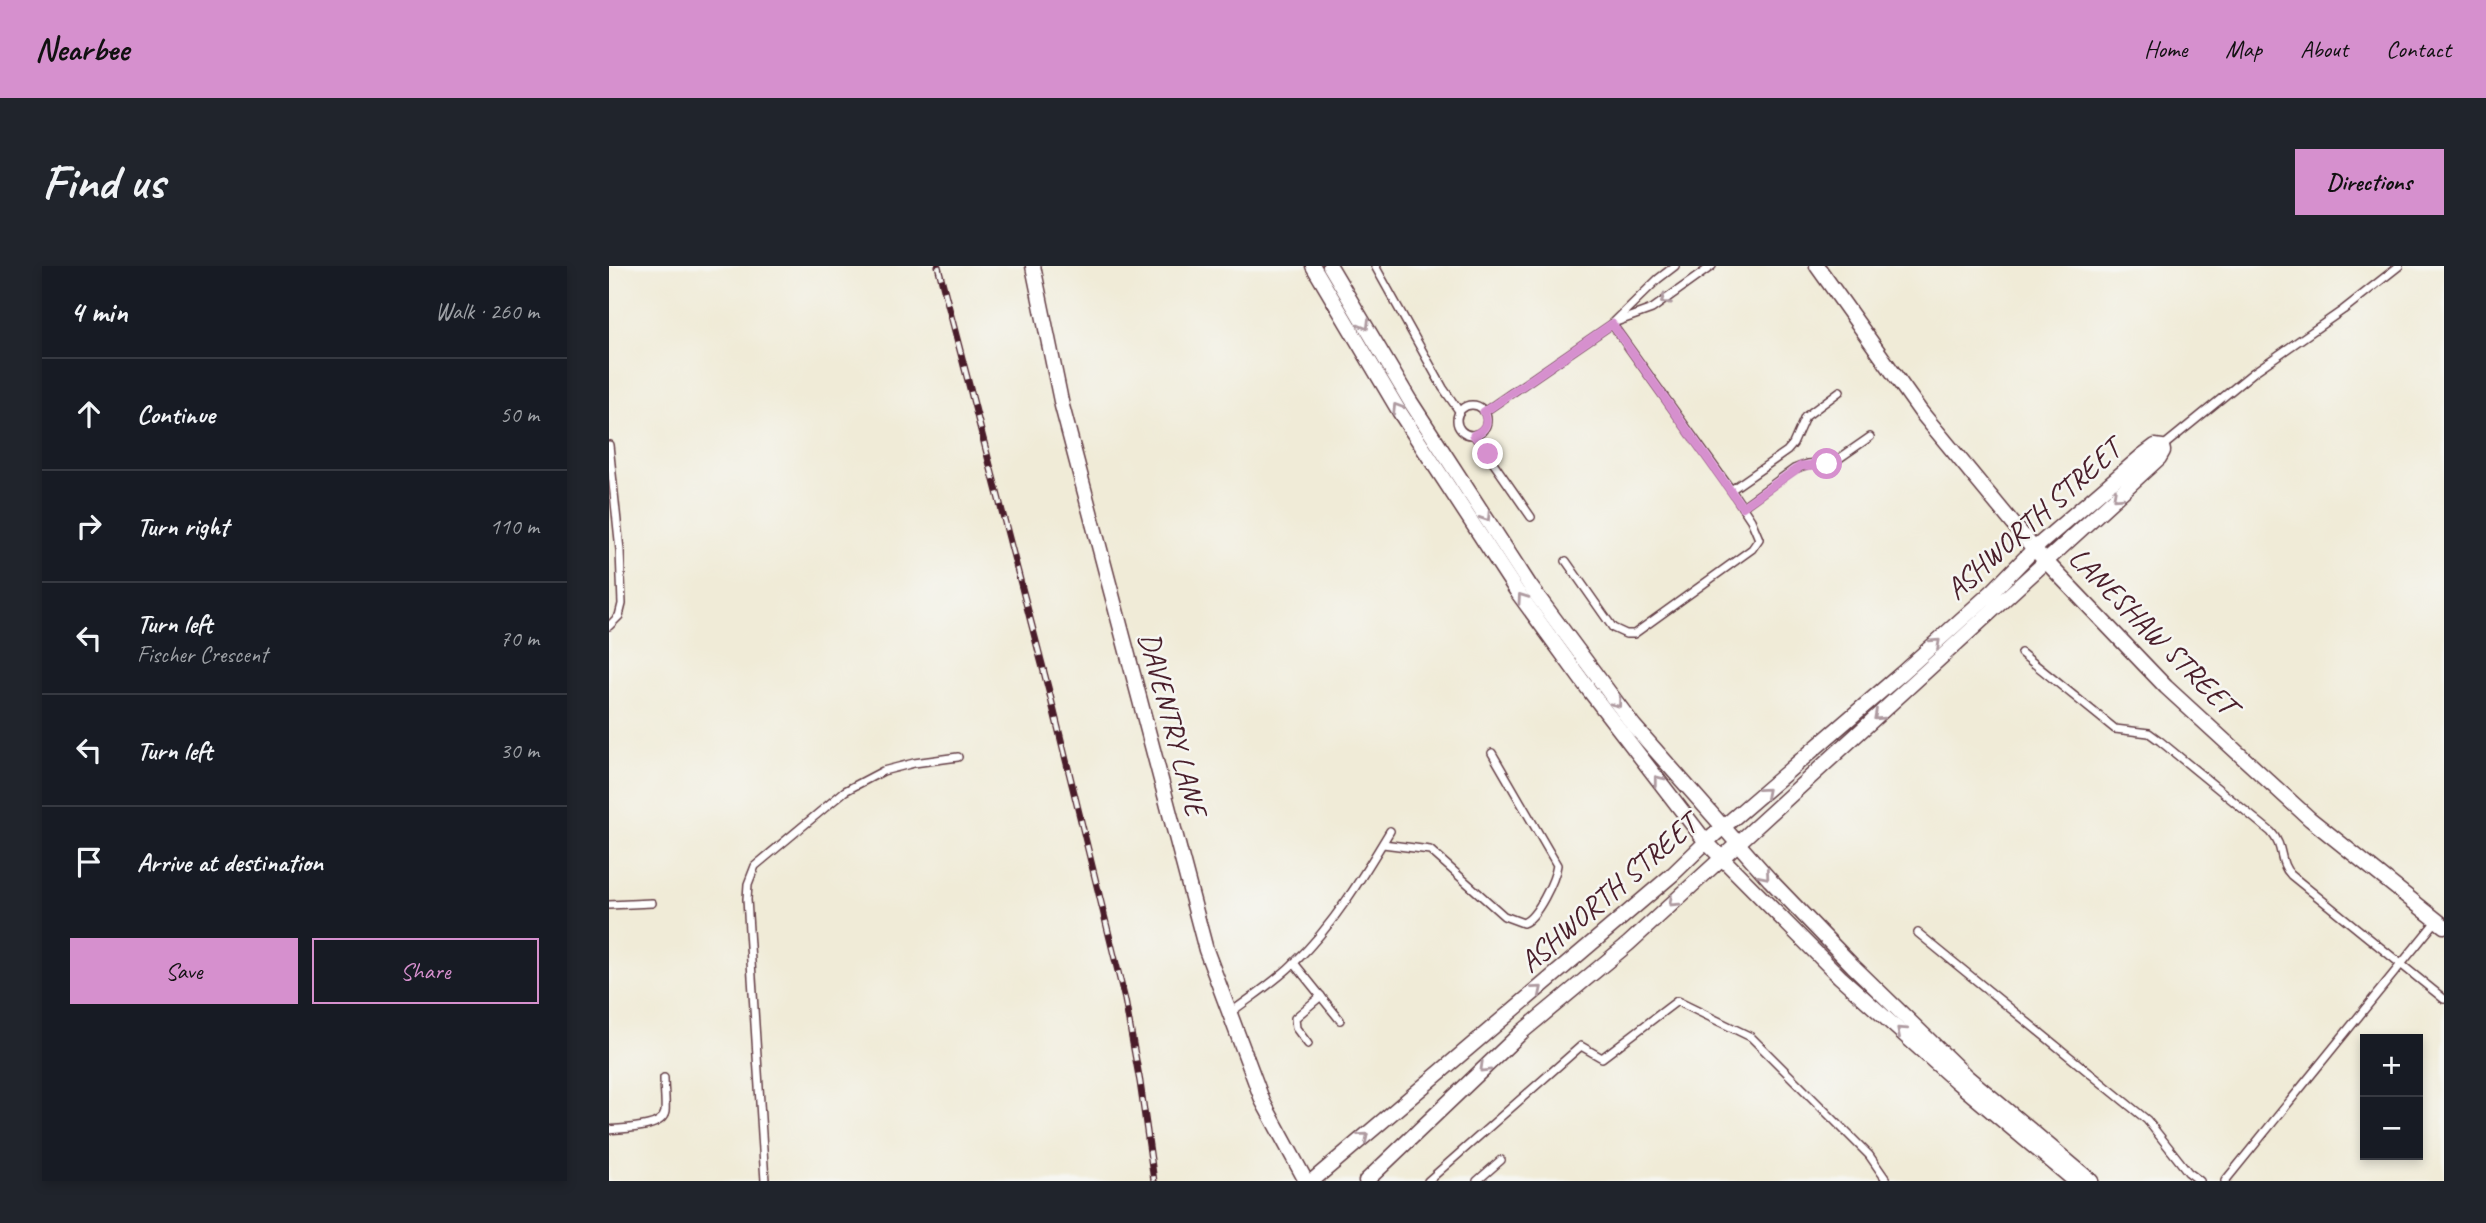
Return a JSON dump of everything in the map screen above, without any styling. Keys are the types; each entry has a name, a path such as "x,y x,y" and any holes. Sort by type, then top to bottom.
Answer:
{"street":[{"name":"DAVENTRY LANE","path":"1033,266 1062,406 1206,950 1263,1102 1306,1181"},
{"path":"1313,266 1399,411 1518,593 1706,842 1840,977 1957,1082 2071,1172 2091,1181"},
{"path":"1330,266 1410,401 1530,586 1634,726 1770,880 1844,957 1966,1076 2071,1172"},
{"name":"LANESHAW STREET","path":"1817,266 1921,412 2034,549 2166,687 2310,819 2440,923"},
{"name":"ASHWORTH STREET","path":"1312,1181 1613,926 1901,674 1994,590 2034,549 2143,455 2155,446 2162,447 2159,458 2047,562 1628,944 1523,1031 1366,1181"}],"lane":[{"path":"1375,266 1443,388 1459,411 1459,428 1463,433 1474,435 1484,429 1487,423 1480,408 1469,405 1459,411"},
{"path":"1484,412 1612,324 1675,266"},
{"path":"1612,324 1651,309 1712,266"},
{"path":"2162,447 2254,372 2343,310 2399,266"},
{"path":"1566,561 1613,628 1634,634 1758,543 1758,534 1731,490 1612,324"},
{"path":"1731,490 1787,451 1805,417 1840,391"},
{"path":"1474,435 1531,517"},
{"path":"1742,507 1794,470 1808,464 1834,462 1871,437"},
{"path":"609,445 620,550 622,604 619,616 609,626"},
{"path":"2021,653 2115,729 2121,732 2149,733 2160,741 2279,840 2283,862 2291,875 2444,999"},
{"path":"1383,844 1430,850 1504,916 1523,923 1530,920 1552,882 1557,865 1492,753"},
{"path":"765,1181 747,899 750,874 765,856 816,813 855,786 883,771 914,763 958,757"},
{"path":"1229,1014 1294,963 1326,927 1390,831"},
{"path":"609,905 652,903"},
{"path":"2225,1181 2401,964 2440,923"},
{"path":"1918,933 2147,1120 2188,1172 2200,1181"},
{"path":"1294,963 1340,1020"},
{"path":"1308,1044 1296,1028 1295,1018 1321,996"},
{"path":"1427,1181 1581,1046 1602,1058 1677,1001 1751,1037 1869,1155 1887,1181"},
{"path":"609,1130 651,1125 660,1121 665,1114 664,1078"},
{"path":"1478,1181 1501,1160"}],"railway":[{"path":"938,266 1050,695 1125,1000 1154,1181"}],"route":[{"path":"1488,454 1474,435 1480,433 1487,423 1484,412 1612,324 1742,507 1801,466 1827,464"}]}
